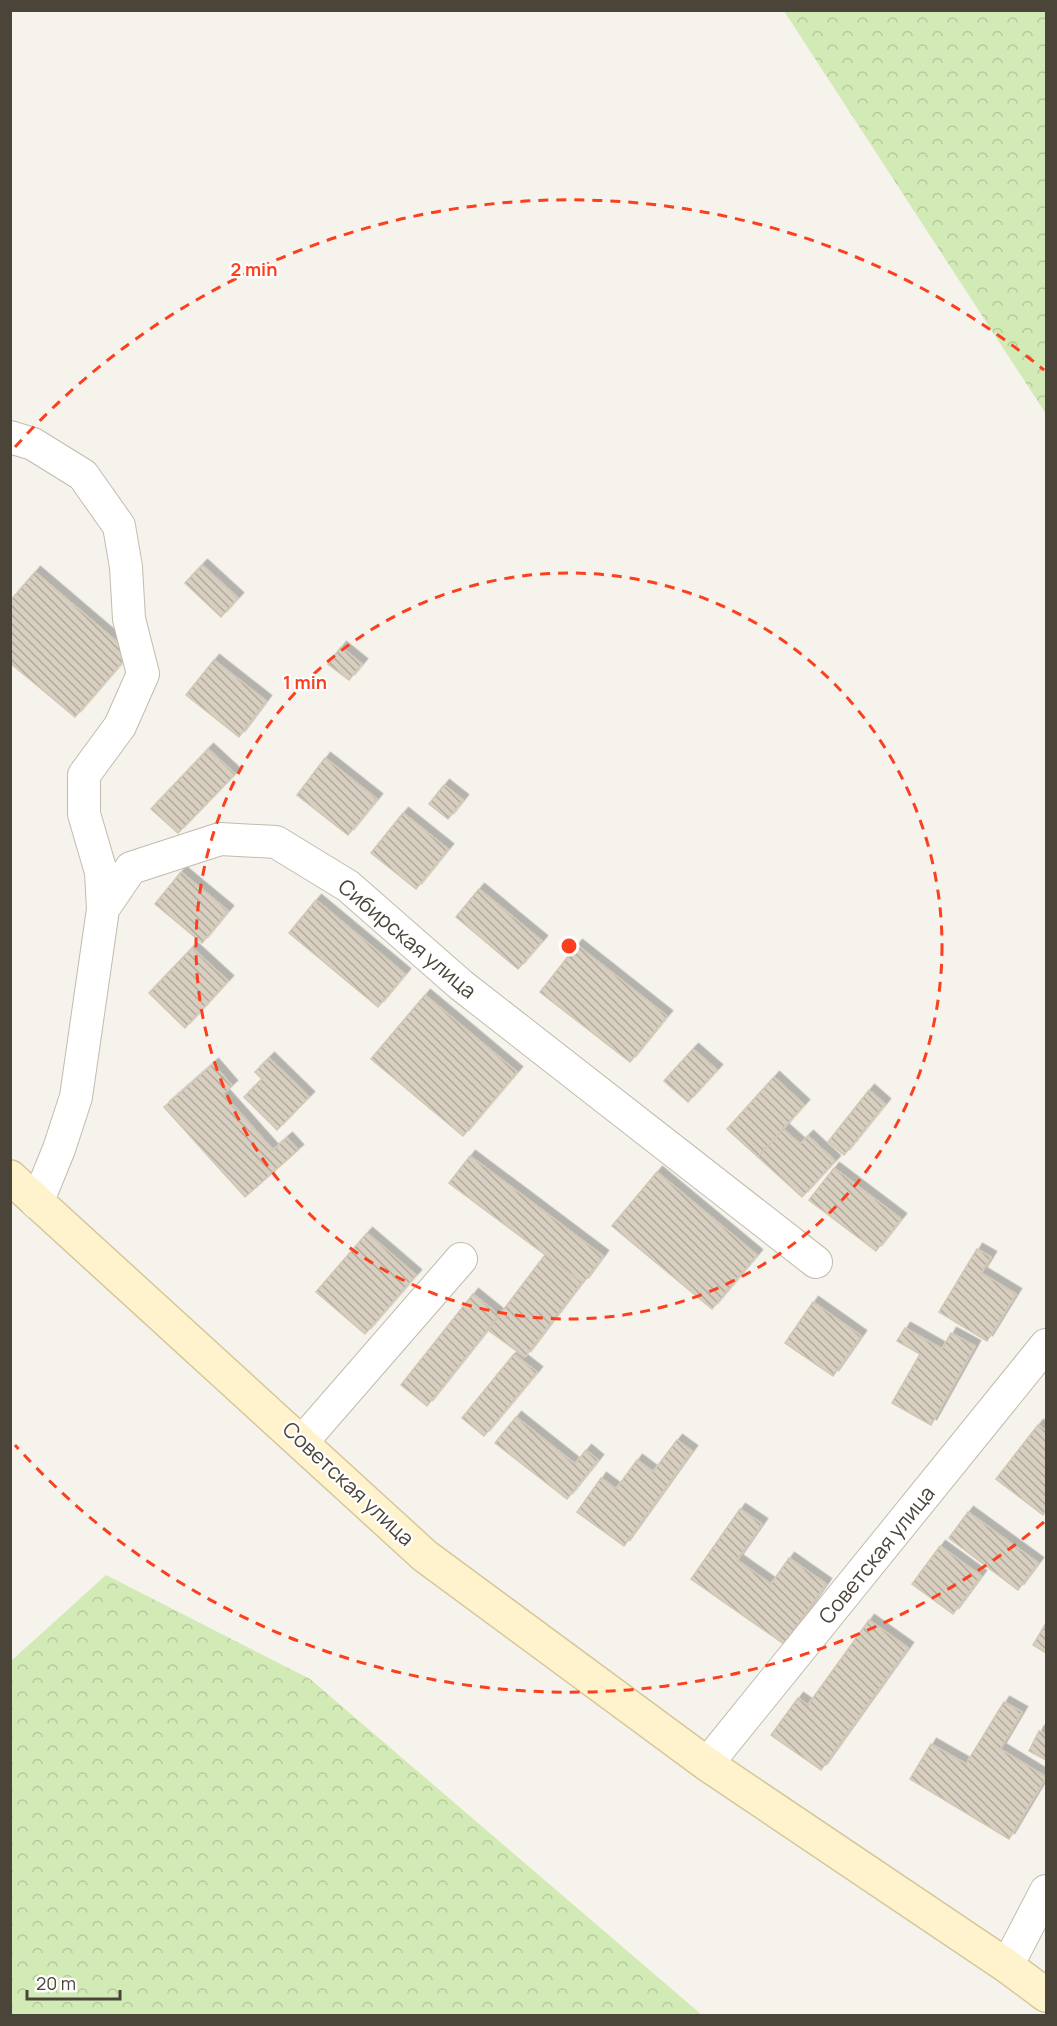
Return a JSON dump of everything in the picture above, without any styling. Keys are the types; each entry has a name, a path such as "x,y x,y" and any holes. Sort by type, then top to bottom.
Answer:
{"main road":[{"name":"Советская улица","path":"10,1177 425,1556 707,1764 1047,1995"}],"street":[{"path":"10,437 33,444 83,475 119,526 126,567 129,619 142,674 120,726 84,775 84,814 101,872 103,909"},
{"name":"Сибирская улица","path":"37,1203 76,1096 103,909 131,868 220,839 276,842 348,886 461,985 816,1262"},
{"path":"302,1442 461,1259"},
{"name":"Советская улица","path":"707,1764 1047,1345"},
{"path":"1007,1966 1047,1892"}],"green space":[{"path":"784,11 1046,11 1046,414"},
{"path":"106,1575 310,1679 702,2015 11,2015 11,1661"}],"building":[{"path":"202,565 238,598 221,617 185,583"},
{"path":"35,572 130,653 75,717 10,663 10,601"},
{"path":"341,647 362,664 349,680 328,664"},
{"path":"214,660 266,701 239,737 186,695"},
{"path":"208,749 235,774 178,833 151,809"},
{"path":"325,758 377,799 348,835 297,795"},
{"path":"444,785 463,800 448,819 429,804"},
{"path":"403,813 448,849 416,889 371,853"},
{"path":"181,872 228,911 202,943 155,904"},
{"path":"479,889 542,941 518,969 456,917"},
{"path":"316,900 405,974 378,1007 289,933"},
{"path":"577,945 667,1016 630,1062 540,992"},
{"path":"192,948 228,981 185,1028 149,993"},
{"path":"425,995 517,1072 463,1136 371,1059"},
{"path":"693,1049 717,1070 688,1102 664,1081"},
{"path":"269,1058 309,1097 277,1130 244,1097 262,1079 255,1072"},
{"path":"213,1064 232,1086 223,1094 273,1150 287,1138 298,1150 245,1197 164,1107"},
{"path":"774,1077 804,1105 758,1157 727,1129"},
{"path":"869,1090 885,1104 844,1155 828,1142"},
{"path":"783,1129 800,1144 808,1136 835,1161 802,1197 758,1157"},
{"path":"470,1156 603,1256 583,1283 449,1183"},
{"path":"834,1168 901,1219 876,1251 809,1200"},
{"path":"657,1172 757,1255 712,1309 612,1226"},
{"path":"367,1233 416,1275 365,1334 316,1292"},
{"path":"977,1249 991,1257 981,1273 1016,1294 987,1341 939,1312"},
{"path":"545,1255 582,1282 525,1357 488,1330"},
{"path":"473,1294 499,1315 427,1406 401,1385"},
{"path":"813,1302 861,1336 833,1376 785,1343"},
{"path":"905,1328 942,1349 951,1333 975,1346 931,1425 892,1403 920,1354 897,1341"},
{"path":"514,1354 537,1372 484,1436 462,1418"},
{"path":"516,1417 575,1464 586,1450 598,1460 567,1499 495,1443"},
{"path":"1038,1425 1046,1431 1046,1510 1043,1515 996,1479"},
{"path":"677,1440 692,1451 624,1546 577,1512 601,1478 616,1489 637,1460 653,1472"},
{"path":"740,1509 762,1524 737,1560 771,1584 789,1558 826,1584 784,1644 691,1579"},
{"path":"968,1512 1038,1563 1018,1590 949,1538"},
{"path":"940,1546 981,1576 953,1614 912,1584"},
{"path":"869,1620 908,1648 821,1770 771,1735 798,1698 808,1705"},
{"path":"1046,1623 1046,1653 1033,1645"},
{"path":"1004,1702 1022,1712 1000,1749 1046,1777 1009,1839 910,1779 931,1744 966,1764"},
{"path":"1039,1731 1046,1735 1046,1760 1029,1751"}]}
